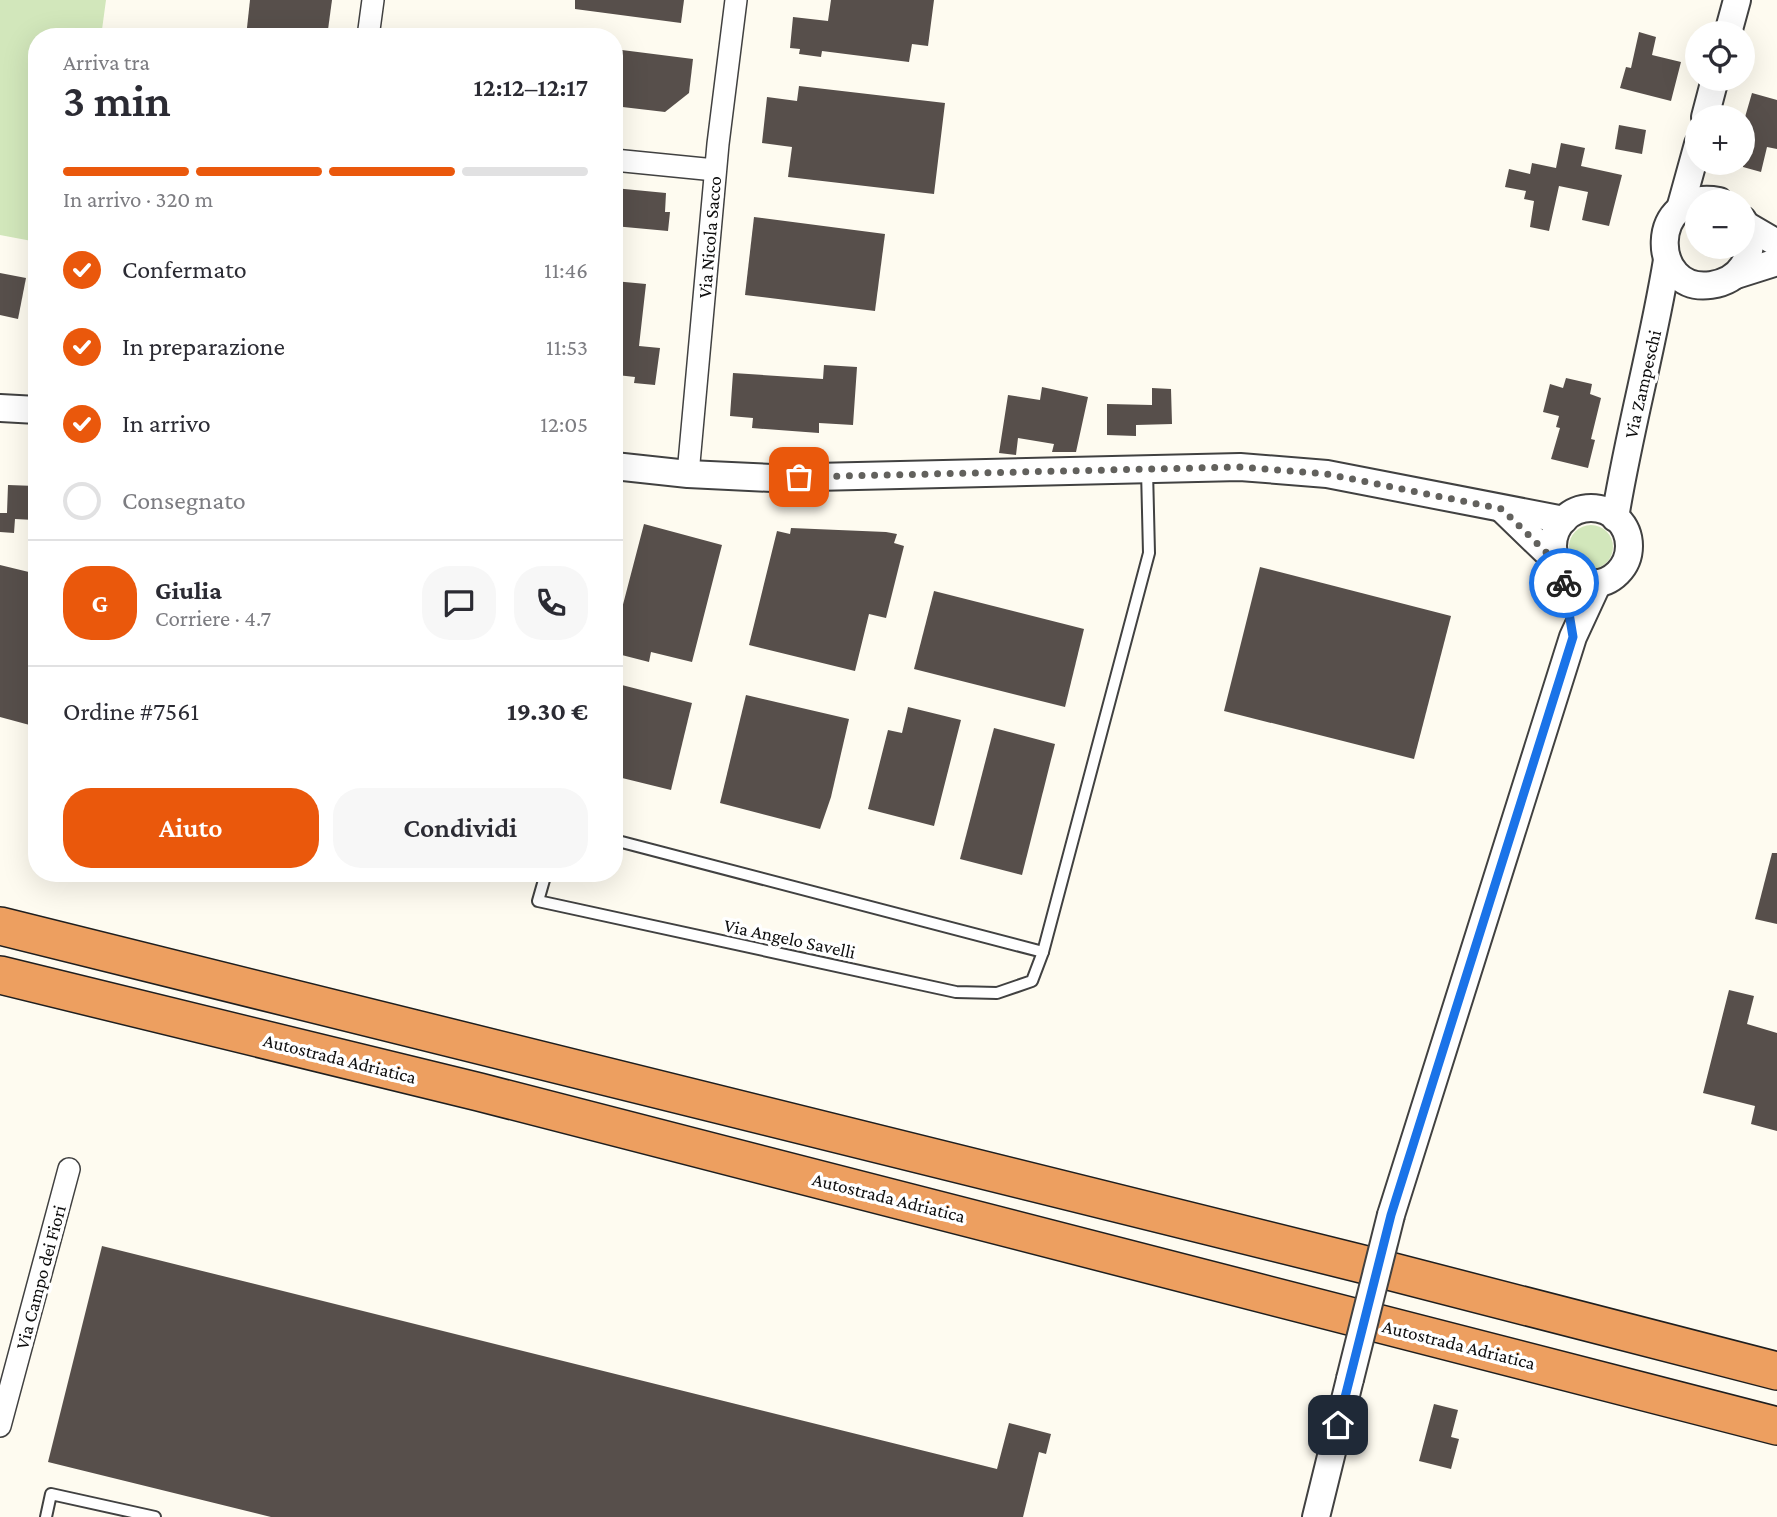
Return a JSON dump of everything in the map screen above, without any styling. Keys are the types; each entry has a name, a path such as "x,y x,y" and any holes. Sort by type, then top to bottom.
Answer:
{"highway":[{"path":"0,926 1362,1264 1777,1371"},
{"name":"Autostrada Adriatica","path":"0,975 479,1091 1777,1426"}],"street":[{"path":"369,28 373,0"},
{"name":"Via Nicola Sacco","path":"688,474 715,170 736,0"},
{"path":"1731,21 1737,0"},
{"path":"623,161 715,170"},
{"path":"1680,209 1689,175"},
{"path":"1693,175 1705,189"},
{"path":"1680,209 1685,206"},
{"name":"Via Zampeschi","path":"1615,518 1623,464 1660,304 1667,260 1663,246 1665,232 1670,219 1680,209"},
{"path":"1755,229 1777,243"},
{"path":"1736,275 1745,259"},
{"path":"1667,260 1674,271 1695,284 1709,286 1777,262"},
{"name":"Via Zampeschi","path":"1660,304 1695,284"},
{"path":"0,408 28,410"},
{"name":"Via Zampeschi","path":"1588,509 1623,464"},
{"path":"623,467 688,474 772,478 1240,467 1327,474 1564,520 1588,509 1607,512 1615,518 1628,538 1626,561 1619,572 1598,583 1579,582 1559,566 1502,509"},
{"path":"1564,520 1554,539 1573,637"},
{"path":"1316,1517 1391,1215 1573,637 1598,583"},
{"name":"Via Campo dei Fiori","path":"0,1424 69,1169"}],"lane":[{"name":"Via Angelo Savelli","path":"543,882 538,901 957,992 997,993 1032,981 1043,952 1149,552 1147,470"},
{"path":"623,842 1043,952"},
{"path":"46,1517 51,1494 155,1517"}],"green space":[{"path":"0,0 106,0 102,28 28,28 28,240 0,235"},
{"path":"1591,525 1606,532 1613,547 1606,562 1591,569 1576,562 1569,547 1576,532"}],"building":[{"path":"250,0 332,0 328,28 247,28"},
{"path":"575,0 684,0 681,23 575,9"},
{"path":"831,0 934,0 928,46 912,44 909,62 822,51 821,57 799,54 800,49 790,48 793,17 828,21"},
{"path":"1639,32 1656,37 1652,55 1681,62 1671,101 1620,88 1626,67 1631,68"},
{"path":"623,50 693,59 689,93 665,112 623,107"},
{"path":"799,86 945,103 934,194 788,177 792,147 762,143 767,97 797,101"},
{"path":"1752,93 1777,100 1777,149 1767,147 1761,172 1755,170 1755,105 1749,105"},
{"path":"1619,125 1646,130 1642,154 1615,149"},
{"path":"1561,143 1585,148 1581,166 1622,175 1609,226 1582,220 1588,192 1559,186 1549,231 1530,227 1534,201 1524,199 1526,191 1505,187 1509,169 1530,174 1532,163 1556,168"},
{"path":"623,189 666,193 665,212 670,212 668,231 623,227"},
{"path":"754,217 885,234 875,311 745,295"},
{"path":"0,273 26,278 18,319 0,315"},
{"path":"623,282 646,284 639,346 660,348 655,385 634,383 635,377 623,376"},
{"path":"824,365 857,367 853,425 819,423 819,433 752,428 753,418 730,416 733,373 823,379"},
{"path":"1566,378 1592,384 1590,394 1601,398 1591,439 1595,440 1588,468 1551,459 1560,428 1556,427 1559,416 1543,412 1550,384 1563,388"},
{"path":"1042,387 1088,397 1076,452 1052,452 1054,444 1018,438 1016,455 999,453 1008,395 1040,400"},
{"path":"1152,388 1171,389 1172,424 1136,425 1136,436 1107,435 1107,404 1152,405"},
{"path":"8,485 28,486 28,520 15,519 14,533 0,532 0,513 7,513"},
{"path":"644,524 722,545 692,662 651,652 649,662 623,655 623,604"},
{"path":"791,528 886,532 897,534 894,543 904,546 886,618 869,614 855,671 749,645 777,531 790,534"},
{"path":"0,565 28,572 28,725 0,717"},
{"path":"1260,567 1451,616 1414,759 1224,711"},
{"path":"934,591 1084,629 1065,707 914,669"},
{"path":"623,685 692,703 671,790 623,778"},
{"path":"746,695 849,719 831,797 820,829 720,803"},
{"path":"908,707 961,720 934,826 868,809 888,730 902,733"},
{"path":"994,728 1055,744 1022,875 960,859"},
{"path":"1772,853 1777,853 1777,924 1755,919"},
{"path":"1729,990 1754,996 1747,1024 1777,1033 1777,1131 1751,1124 1755,1106 1703,1093"},
{"path":"102,1246 997,1469 1009,1423 1051,1434 1046,1454 1039,1452 1023,1517 271,1517 48,1462"},
{"path":"1434,1404 1458,1410 1451,1437 1459,1439 1451,1469 1419,1461"}],"way so far":[{"path":"799,477 1240,467 1327,474 1502,509 1555,561 1562,571 1564,583"}],"route":[{"path":"1338,1425 1391,1215 1573,637 1564,583"}]}
